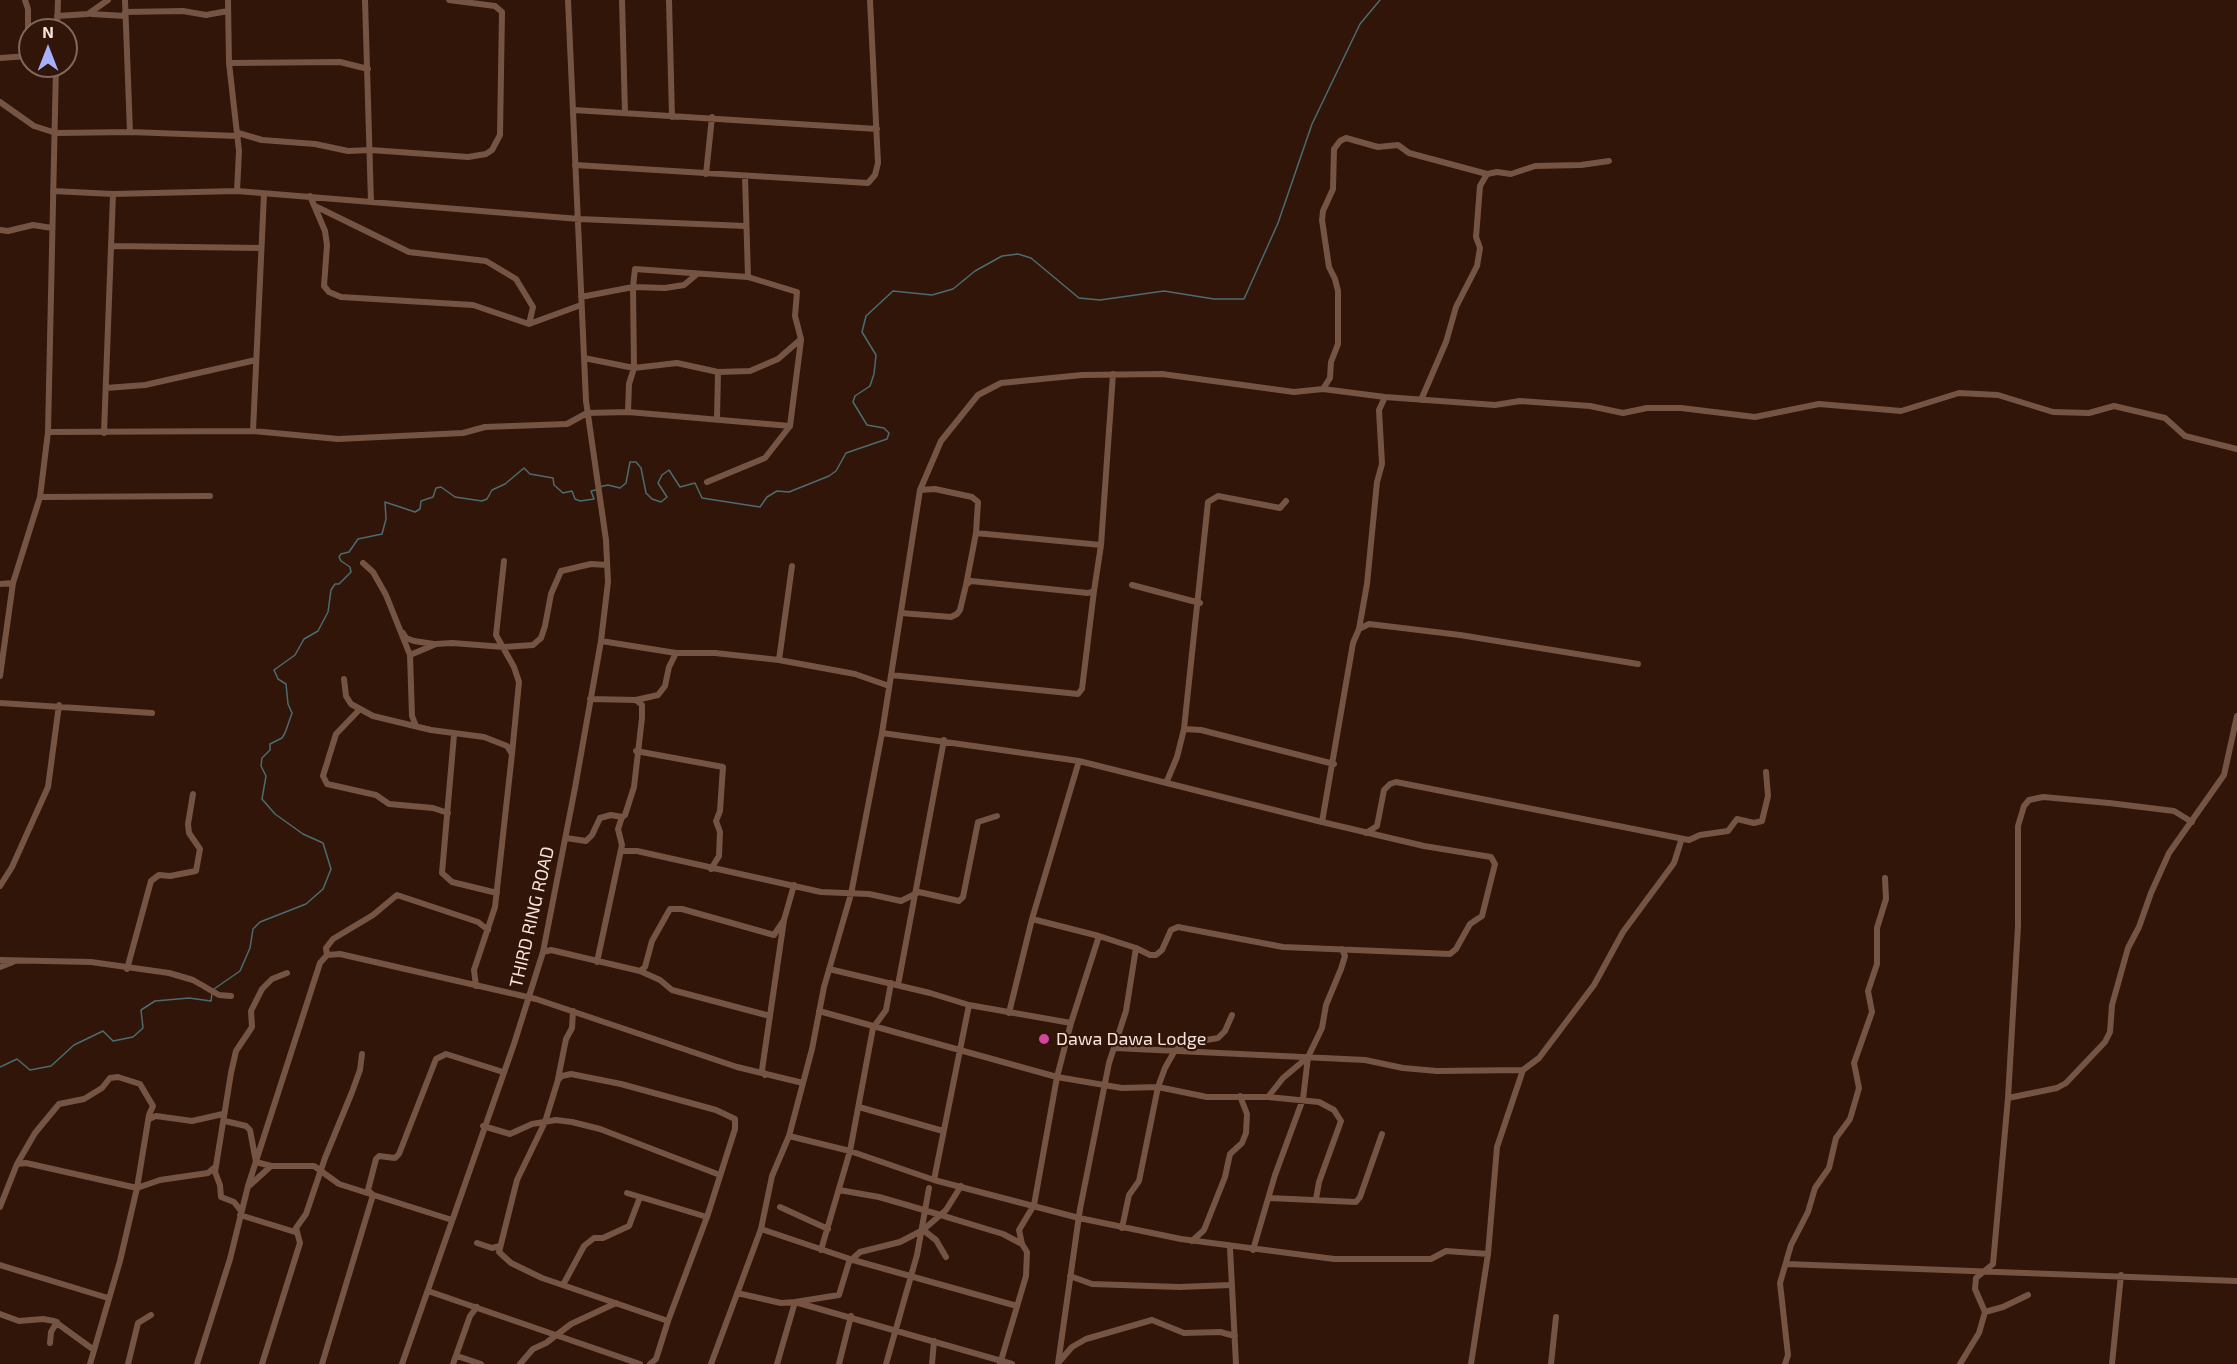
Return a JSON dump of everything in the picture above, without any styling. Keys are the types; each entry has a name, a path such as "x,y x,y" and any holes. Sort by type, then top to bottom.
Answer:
{"street":[{"path":"25,0 28,18"},
{"path":"58,0 57,16 183,11 206,15 228,11"},
{"path":"88,14 108,0"},
{"path":"125,0 130,132"},
{"path":"228,0 229,63 238,134 237,191"},
{"path":"365,0 371,202"},
{"path":"0,102 34,126 56,134 130,132 238,134 262,140 315,144 348,151 371,150 468,157 486,154 492,150 500,135 503,65 502,12 495,3 449,0"},
{"name":"THIRD RING ROAD","path":"402,1364 543,952 601,641 607,565 602,496 587,413 568,0"},
{"path":"622,0 625,113"},
{"path":"669,0 672,117"},
{"path":"575,165 868,183 875,175 878,163 870,0"},
{"path":"0,58 18,57"},
{"path":"229,63 340,63 368,69"},
{"path":"0,676 13,583 40,497 48,432 56,78"},
{"path":"574,110 877,129"},
{"path":"706,174 712,117"},
{"path":"1323,389 1330,378 1331,362 1338,344 1338,291 1329,267 1322,220 1323,211 1333,189 1334,148 1340,141 1346,138 1378,147 1398,145 1409,153 1487,174 1497,172 1511,174 1535,166 1581,165 1609,161"},
{"path":"1421,399 1446,342 1456,307 1477,266 1480,248 1476,237 1480,186 1487,174"},
{"path":"745,176 748,277"},
{"path":"53,191 113,194 237,191 579,219 745,226"},
{"path":"104,433 113,246 113,194"},
{"path":"253,431 264,194"},
{"path":"310,196 317,207 325,231 327,245 323,280 329,292 341,297 473,305 529,324 581,305"},
{"path":"317,207 409,252 486,261 516,279 533,307 529,324"},
{"path":"0,230 8,231 33,225 52,228"},
{"path":"113,246 261,248"},
{"path":"628,412 629,384 634,368 633,287 635,269 748,277 797,292 795,316 801,339 790,426 765,458 707,482"},
{"path":"581,297 633,287 665,288 684,285 696,274"},
{"path":"584,358 634,368 677,363 718,372 750,371 778,359 801,339"},
{"path":"106,388 145,385 256,360"},
{"path":"717,419 718,372"},
{"path":"891,675 1078,694 1082,689 1101,545 1113,374"},
{"path":"711,1364 761,1229 772,1176 789,1136 829,969 851,894 882,733 920,490 941,441 978,395 1001,383 1113,374 1162,374 1294,393 1323,389 1385,397 1495,405 1520,401 1590,405 1623,413 1647,408 1681,408 1755,417 1819,404 1901,411 1959,393 1998,395 2053,412 2089,413 2114,406 2165,418 2185,436 2237,449"},
{"path":"1322,822 1334,764 1353,644 1359,629 1367,584 1377,482 1382,464 1379,410 1385,397"},
{"path":"48,432 253,431 338,439 463,433 484,427 567,424 587,413 628,412 790,426"},
{"path":"901,612 951,617 957,614 966,585 976,533 978,502 972,497 935,489 920,490"},
{"path":"40,497 210,496"},
{"path":"1167,781 1178,757 1184,729 1200,603 1207,510 1212,498 1218,496 1280,508 1286,501"},
{"path":"976,533 1101,545"},
{"path":"477,986 474,970 488,930 497,892 512,754 510,746 519,682 504,647 496,636 504,561"},
{"path":"363,563 377,579 410,655 412,716 416,726"},
{"path":"400,630 406,638 436,644 504,647 533,645 541,638 551,594 561,571 591,564 607,565"},
{"path":"778,660 792,566"},
{"path":"966,585 970,581 1088,593 1094,591"},
{"path":"0,584 13,583"},
{"path":"1132,585 1200,603"},
{"path":"1359,629 1370,624 1450,634 1638,664"},
{"path":"601,641 676,653 715,653 778,660 855,674 889,686"},
{"path":"410,655 436,644"},
{"path":"590,699 636,699 658,695 665,686 669,667 676,653"},
{"path":"344,679 346,696 360,709 386,721 454,735 484,737 510,746"},
{"path":"597,962 622,845 618,828 634,787 636,751 643,710 636,699"},
{"path":"0,703 59,705 152,714"},
{"path":"0,886 12,867 48,787 59,705"},
{"path":"360,709 336,734 323,776 327,784 376,795 389,804 433,808 448,813"},
{"path":"2008,1098 2016,1094 2057,1088 2066,1083 2105,1042 2110,1032 2112,1005 2128,948 2169,853 2224,775 2237,716"},
{"path":"1184,729 1201,730 1334,764"},
{"path":"882,733 1079,761 1167,781 1291,816 1424,846 1481,854 1491,857 1495,864 1482,916 1470,924 1453,952 1283,947 1178,927 1171,930 1162,950 1150,956 1136,948 1099,936 1032,919"},
{"path":"454,735 442,873 452,882 497,892"},
{"path":"821,1250 850,1152 873,1028 886,1010 895,984 944,740"},
{"path":"636,751 723,767 720,812 716,820 720,832 718,856 711,869"},
{"path":"1010,1013 1032,919 1079,761"},
{"path":"1365,833 1377,826 1384,790 1396,782 1680,841 1728,831 1737,819 1754,823 1762,821 1768,796 1767,772"},
{"path":"127,969 151,881 159,875 170,876 196,871 200,849 189,833 188,824 193,794"},
{"path":"1960,1364 1979,1333 1985,1312 1975,1289 1976,1278 1993,1264 2008,1098 2017,948 2018,826 2024,806 2029,800 2043,797 2109,802 2174,811 2192,822"},
{"path":"566,838 586,841 592,835 600,818 611,815 622,817"},
{"path":"621,851 637,850 711,869 794,885 811,891 869,894 901,900 919,892 959,901 963,897 978,822 997,816"},
{"path":"1471,1364 1488,1254 1497,1147 1523,1070 1539,1058 1594,985 1623,932 1674,863 1680,841"},
{"path":"1785,1364 1788,1355 1780,1282 1791,1245 1808,1212 1815,1188 1828,1168 1836,1138 1850,1119 1859,1088 1854,1063 1872,1012 1868,991 1877,964 1877,928 1886,900 1885,878"},
{"path":"766,1076 762,1070 784,920 794,885"},
{"path":"327,955 326,948 333,939 373,915 397,895 478,922 488,930"},
{"path":"640,971 645,967 652,941 670,909 682,909 774,935 784,920"},
{"path":"1011,1238 1019,1230 1034,1205 1057,1077 1071,1023 1099,936"},
{"path":"1058,1363 1079,1218 1105,1085 1126,1011 1136,948"},
{"path":"1252,1250 1275,1175 1303,1099 1308,1057 1322,1028 1326,1005 1343,963 1342,949"},
{"path":"543,952 551,950 640,971 660,980 672,990 771,1016"},
{"path":"197,1364 230,1259 248,1186 320,963 327,955 340,954 528,998 766,1076 803,1083"},
{"path":"0,960 70,960 178,975 219,995 231,996"},
{"path":"0,967 16,961"},
{"path":"829,969 895,984 969,1005 1071,1023"},
{"path":"262,1364 300,1244 295,1232 240,1213 234,1202 221,1197 219,1181 212,1170 236,1051 252,1027 251,1011 262,988 272,979 287,973"},
{"path":"934,1179 958,1048 969,1005"},
{"path":"573,1011 572,1029 567,1039 558,1080 545,1122 518,1180 499,1252 511,1263 563,1285 668,1321"},
{"path":"819,1011 873,1028 958,1048 1057,1077 1122,1088 1158,1087 1207,1097 1268,1097 1319,1102 1334,1110 1341,1121 1319,1182 1316,1199"},
{"path":"1122,1228 1129,1195 1138,1181 1158,1087 1174,1052 1183,1044 1218,1038 1225,1031 1232,1015"},
{"path":"1115,1048 1365,1060 1403,1068 1437,1071 1523,1070"},
{"path":"295,1232 306,1214 320,1170 360,1070 362,1054"},
{"path":"373,1195 369,1190 376,1159 379,1156 395,1158 399,1154 436,1059 446,1054 503,1071"},
{"path":"1268,1097 1283,1078 1308,1057"},
{"path":"558,1080 571,1074 594,1078 716,1110 735,1119 735,1129 707,1217 655,1362"},
{"path":"0,1207 17,1164 35,1133 59,1104 84,1099 102,1088 110,1078 118,1077 140,1084 153,1106 120,1261 90,1364"},
{"path":"1192,1241 1204,1230 1225,1177 1230,1154 1242,1143 1246,1133 1247,1114 1240,1096"},
{"path":"859,1107 943,1131"},
{"path":"149,1119 156,1116 192,1122 224,1118 246,1126 250,1130 256,1162"},
{"path":"483,1126 510,1134 532,1124 572,1122 600,1129 720,1175"},
{"path":"1269,1198 1356,1202 1360,1197 1382,1134"},
{"path":"789,1136 850,1152 934,1179 1079,1218 1230,1248 1334,1258 1431,1259 1446,1251 1488,1254"},
{"path":"256,1162 271,1166 308,1165 320,1170 339,1184 452,1220"},
{"path":"17,1164 26,1163 137,1188 160,1180 212,1170"},
{"path":"248,1186 271,1166"},
{"path":"737,1293 781,1303 839,1295 849,1262 866,1250 900,1242 923,1230 946,1210 961,1186"},
{"path":"886,1364 923,1230 924,1210 929,1188"},
{"path":"839,1190 879,1197 924,1210 1011,1238 1022,1244"},
{"path":"627,1193 707,1217"},
{"path":"322,1364 373,1195"},
{"path":"563,1285 584,1246 594,1238 625,1230 629,1226 640,1197"},
{"path":"780,1207 828,1229"},
{"path":"761,1229 909,1277 1017,1306"},
{"path":"923,1230 936,1240 946,1257"},
{"path":"1000,1362 1026,1276 1027,1252 1022,1244 1019,1230"},
{"path":"477,1243 492,1248 500,1246"},
{"path":"1230,1248 1236,1364"},
{"path":"1786,1264 2237,1281"},
{"path":"0,1265 108,1298"},
{"path":"2112,1364 2121,1275"},
{"path":"1070,1276 1092,1284 1179,1287 1231,1285"},
{"path":"428,1291 640,1364"},
{"path":"1985,1312 2003,1307 2028,1295"},
{"path":"601,1308 602,1298"},
{"path":"795,1302 851,1316 1012,1364"},
{"path":"777,1364 795,1302"},
{"path":"520,1364 528,1352 601,1308 616,1303"},
{"path":"468,1305 470,1316"},
{"path":"453,1364 470,1316 477,1307"},
{"path":"0,1314 19,1321 43,1319 57,1323 94,1350"},
{"path":"128,1364 138,1323 151,1315"},
{"path":"839,1364 851,1316"},
{"path":"1551,1364 1556,1317"},
{"path":"1058,1363 1072,1347 1086,1339 1153,1320 1184,1333 1220,1332 1234,1336"},
{"path":"50,1343 51,1332 57,1323"},
{"path":"932,1364 934,1341"},
{"path":"457,1356 481,1364"}],"waterway":[{"path":"599,487 608,485 620,488 626,483 630,462 636,462 641,468 646,493 652,499 661,502 667,497 658,483 662,475 669,470 680,487 695,483 702,498 760,507 767,497 777,491 789,492 829,476 836,471 846,453 887,439 889,433 884,428 867,425 853,402 855,396 870,386 874,374 876,355 862,332 866,316 893,291 932,295 953,289 975,271 1002,256 1018,254 1031,258 1079,298 1100,300 1164,291 1214,299 1244,299 1278,223 1312,124 1360,24 1380,0"},
{"path":"214,989 240,971 250,948 253,929 260,922 306,904 323,889 331,869 323,843 303,834 275,814 262,799 266,776 261,766 262,758 270,750 270,744 282,738 285,733 292,713 288,704 286,684 278,679 274,670 295,655 304,639 318,631 328,612 331,590 351,572 350,567 341,561 339,557 341,554 349,552 358,539 382,534 386,519 385,502 415,512 420,509 421,501 433,497 436,488 441,487 455,497 482,501 487,499 492,490 505,484 524,468 530,474 553,478 554,485 563,493 572,491 575,499 580,501 594,499 591,491 596,490"},
{"path":"0,1067 17,1059 30,1070 51,1066 74,1045 103,1031 113,1041 133,1037 143,1028 141,1010 155,1001 189,998 211,1001 212,993"}],"place":[{"name":"Dawa Dawa Lodge","path":"1044,1039"}]}
